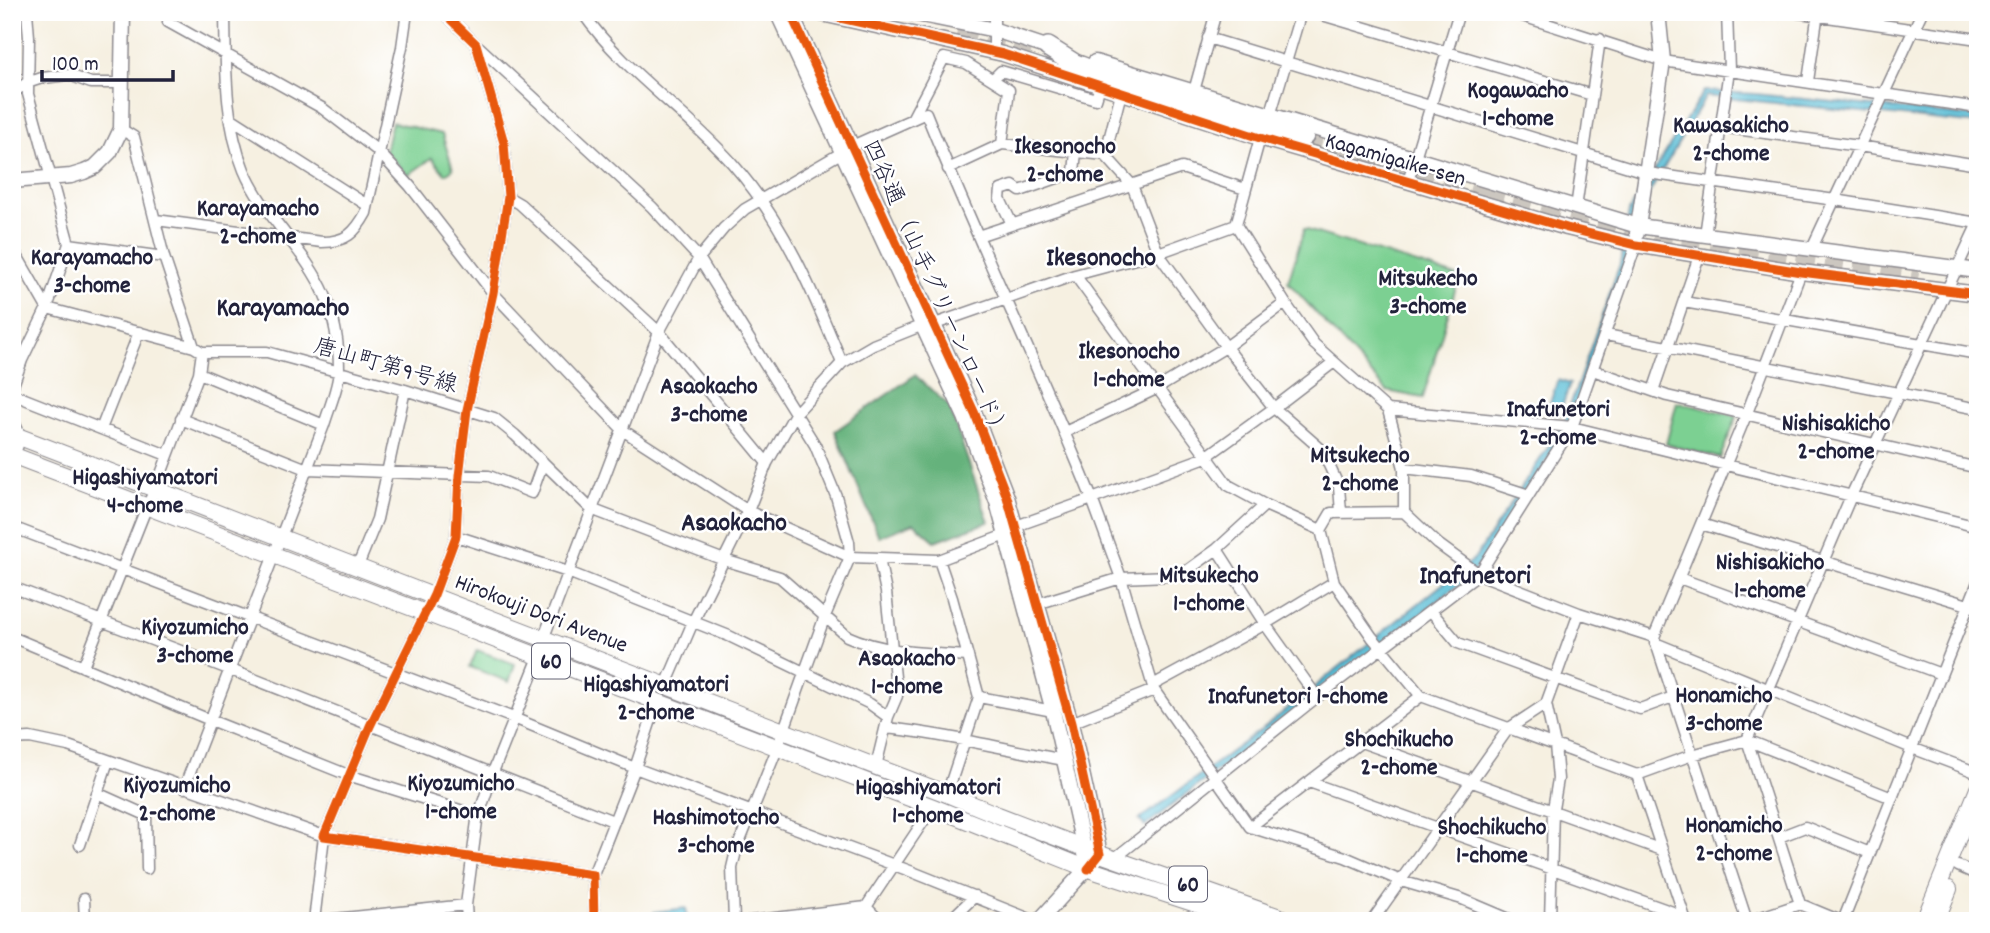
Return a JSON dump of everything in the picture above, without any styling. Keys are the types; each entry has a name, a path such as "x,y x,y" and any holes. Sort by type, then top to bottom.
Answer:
{"highway":[{"path":"1048,47 1074,64 1099,73 1192,97 1251,124 1304,136"}],"main road":[{"name":"Hirokouji Dori Avenue","path":"16,436 544,637 998,815 1291,921"},
{"name":"Hirokouji Dori Avenue","path":"13,457 933,807 1088,869 1221,916 1248,921"},
{"path":"1924,921 1978,789"},
{"path":"1936,921 1978,819"}],"street":[{"path":"12,388 17,357 47,308 69,244 28,94 27,12"},
{"path":"12,181 71,176 95,167 110,152 121,129 122,12"},
{"path":"184,788 324,425 339,371 335,333 324,295 264,207 244,171 229,117 225,12"},
{"path":"156,220 321,242 340,239 356,230 367,205 397,73 407,12"},
{"path":"443,12 652,207 699,258 815,445 836,495 849,542 850,557 736,851 732,868 734,921"},
{"path":"582,12 602,40 731,161 762,198 798,260 842,363"},
{"path":"777,12 847,150"},
{"name":"四谷通 （山手グリーンロード）","path":"790,12 847,150 929,325 975,414 1037,604 1108,856"},
{"name":"Kagamigaike-sen","path":"813,12 994,52 1261,138 1567,228 1636,245 1801,272 1978,294"},
{"path":"908,12 995,30 1048,47"},
{"path":"989,12 994,16 994,52"},
{"path":"1192,97 1216,12"},
{"path":"1270,116 1301,12"},
{"path":"1312,12 1592,95"},
{"path":"1408,181 1459,12"},
{"path":"1510,12 1663,61 1978,108"},
{"path":"12,527 1037,921 1088,869 1215,778 1314,694 1381,648 1479,574 1568,427 1593,370 1636,245 1663,61 1658,12"},
{"path":"1705,235 1729,70 1727,12"},
{"path":"1793,12 1978,40"},
{"path":"1811,250 1922,12"},
{"path":"1808,81 1817,14"},
{"path":"168,22 322,108 378,151 410,186 493,293 624,431 747,511 850,557 939,560 1206,457 1334,362"},
{"path":"1208,38 1284,64 1648,173 1978,223 1851,496 1747,740 1800,904"},
{"path":"1576,208 1586,153 1600,39"},
{"path":"466,905 315,921 324,836 370,726 434,595 456,536 459,476 467,410 493,293 509,197 504,143 476,44"},
{"path":"912,119 944,58 966,63 1009,90 1002,144"},
{"path":"992,79 1001,71 1096,99 1100,86"},
{"path":"12,93 27,83 42,78 69,75 91,83 121,83"},
{"path":"1105,155 1121,93"},
{"name":"Kagamigaike-sen","path":"1192,97 1270,116 1638,226 1978,271"},
{"path":"544,637 591,509 624,431 659,332 699,258 724,228 762,198 847,150 926,113 1092,499 1121,578 1154,687 1250,827 1345,857 1401,881 1462,899 1514,921"},
{"path":"229,117 367,205"},
{"path":"1721,127 1978,165"},
{"path":"83,667 155,491 199,373 198,349 164,257 134,137 121,129"},
{"path":"1261,138 1236,225 1314,344 1388,410 1404,468 1404,512"},
{"path":"948,169 1002,144 1105,155 1132,185 1158,253 1226,347 1274,408 1322,450 1339,487 1341,513"},
{"path":"1012,224 1000,199 1001,190 1013,186 1020,191 1074,173 1076,152"},
{"path":"978,236 1182,168 1245,190"},
{"path":"509,197 520,204 659,332 767,463"},
{"path":"666,685 767,463 794,414 842,363 873,345 929,325 1075,275 1158,253 1236,225"},
{"path":"69,244 164,257"},
{"path":"12,247 47,308"},
{"path":"1653,391 1699,256"},
{"path":"1801,272 1747,413 1654,640 1748,921 1800,904 1842,921 1941,674 1973,607 1978,583"},
{"path":"1075,275 1228,485 1321,530"},
{"path":"1684,302 1978,354"},
{"path":"1065,432 1158,388 1226,347 1285,303"},
{"name":"唐山町第9号線","path":"47,308 198,349 267,352 494,418 591,509 724,560 780,577 847,636 860,642 893,649 968,656"},
{"path":"101,429 139,332"},
{"path":"1606,335 1978,408"},
{"path":"1593,370 1653,391 1978,468"},
{"path":"199,373 324,425"},
{"path":"357,568 377,519 405,390"},
{"path":"12,394 167,455"},
{"path":"1388,410 1568,427 1978,527"},
{"path":"12,418 16,436 13,457"},
{"path":"181,419 307,469 489,477 532,493 543,462"},
{"path":"1404,468 1471,476 1528,495"},
{"path":"1037,604 1121,578 1168,576 1188,570 1217,549 1265,505"},
{"path":"1892,798 1747,740 1692,755 1637,775 1422,696 1373,638 1334,582 1321,530 1331,513 1404,512 1438,544 1479,574 1654,640 1978,773"},
{"path":"1701,524 1973,607"},
{"path":"1012,530 1088,869"},
{"path":"456,536 568,572 729,636 870,704 887,723 964,742 1064,760"},
{"path":"1217,549 1314,694"},
{"path":"876,766 897,696 886,592 879,559"},
{"path":"939,560 979,697 947,793"},
{"path":"1679,578 1941,674"},
{"path":"1071,723 1154,687 1334,582"},
{"path":"12,587 494,772 613,821"},
{"path":"1431,611 1458,643 1640,709 1673,697"},
{"path":"1549,921 1553,810 1558,779 1555,745 1546,704 1579,613"},
{"path":"12,637 348,775 479,816"},
{"path":"467,921 466,905 479,816 539,657"},
{"path":"1250,827 1422,696"},
{"path":"979,697 1053,711"},
{"path":"594,921 593,875 635,768 657,702"},
{"path":"1372,921 1508,729 1546,704"},
{"path":"12,739 50,741 324,836 472,860 593,875"},
{"path":"1361,742 1662,850"},
{"path":"80,845 108,761"},
{"path":"1637,775 1685,918"},
{"path":"1309,782 1685,918"},
{"path":"97,793 146,815 147,869"},
{"path":"852,921 866,907 933,807"},
{"path":"1779,838 1805,827 1870,853"},
{"path":"1958,866 1978,875"},
{"path":"949,921 975,896"},
{"path":"84,899 85,921"},
{"path":"751,921 866,907"},
{"path":"866,907 880,921"}],"green space":[{"path":"392,122 442,134 453,169 445,174 432,158 408,175 385,151"},
{"path":"1304,229 1459,277 1423,398 1387,391 1288,282"},
{"path":"915,375 949,406 989,522 935,541 914,523 879,537 835,431"},
{"path":"1677,402 1737,416 1720,458 1666,444"},
{"path":"477,650 515,664 509,682 470,667"}],"water":[{"path":"1704,91 1978,117 1978,124 1706,96 1637,214 1627,266 1571,423 1487,554 1469,577 1145,826 1139,820 1262,729 1475,558 1564,423 1620,264 1629,211"},
{"path":"1558,380 1570,384 1559,415 1547,411"},
{"path":"686,908 688,921 655,921 654,912"}],"tunnel":[{"path":"958,28 1034,49"},
{"path":"1304,136 1497,195"},
{"path":"1484,197 1608,231 1664,243 1918,280"}],"cycle path":[{"path":"443,12 476,44 504,143 508,197 493,293 467,410 459,476 456,536 434,595 370,726 324,836 593,875 594,921"},
{"path":"790,12 975,414 1007,497 1071,723 1100,854 1088,869"},
{"path":"813,12 1003,54 1260,138 1567,228 1636,245 1801,272 1978,294"}],"district":[{"name":"Kogawacho 1-chome","path":"1518,103"},
{"name":"Kawasakicho 2-chome","path":"1731,138"},
{"name":"Ikesonocho 2-chome","path":"1065,159"},
{"name":"Karayamacho 2-chome","path":"258,221"},
{"name":"Ikesonocho","path":"1101,256"},
{"name":"Karayamacho 3-chome","path":"92,270"},
{"name":"Mitsukecho 3-chome","path":"1428,291"},
{"name":"Karayamacho","path":"283,306"},
{"name":"Ikesonocho 1-chome","path":"1129,364"},
{"name":"Asaokacho 3-chome","path":"709,399"},
{"name":"Inafunetori 2-chome","path":"1558,422"},
{"name":"Nishisakicho 2-chome","path":"1836,436"},
{"name":"Mitsukecho 2-chome","path":"1360,468"},
{"name":"Higashiyamatori 4-chome","path":"145,490"},
{"name":"Asaokacho","path":"734,521"},
{"name":"Inafunetori","path":"1475,574"},
{"name":"Nishisakicho 1-chome","path":"1770,575"},
{"name":"Mitsukecho 1-chome","path":"1209,588"},
{"name":"Kiyozumicho 3-chome","path":"195,640"},
{"name":"Asaokacho 1-chome","path":"907,671"},
{"name":"Inafunetori 1-chome","path":"1298,695"},
{"name":"Higashiyamatori 2-chome","path":"656,697"},
{"name":"Honamicho 3-chome","path":"1724,708"},
{"name":"Shochikucho 2-chome","path":"1399,752"},
{"name":"Kiyozumicho 1-chome","path":"461,796"},
{"name":"Kiyozumicho 2-chome","path":"177,798"},
{"name":"Higashiyamatori 1-chome","path":"928,800"},
{"name":"Hashimotocho 3-chome","path":"716,830"},
{"name":"Honamicho 2-chome","path":"1734,838"},
{"name":"Shochikucho 1-chome","path":"1492,840"}]}
